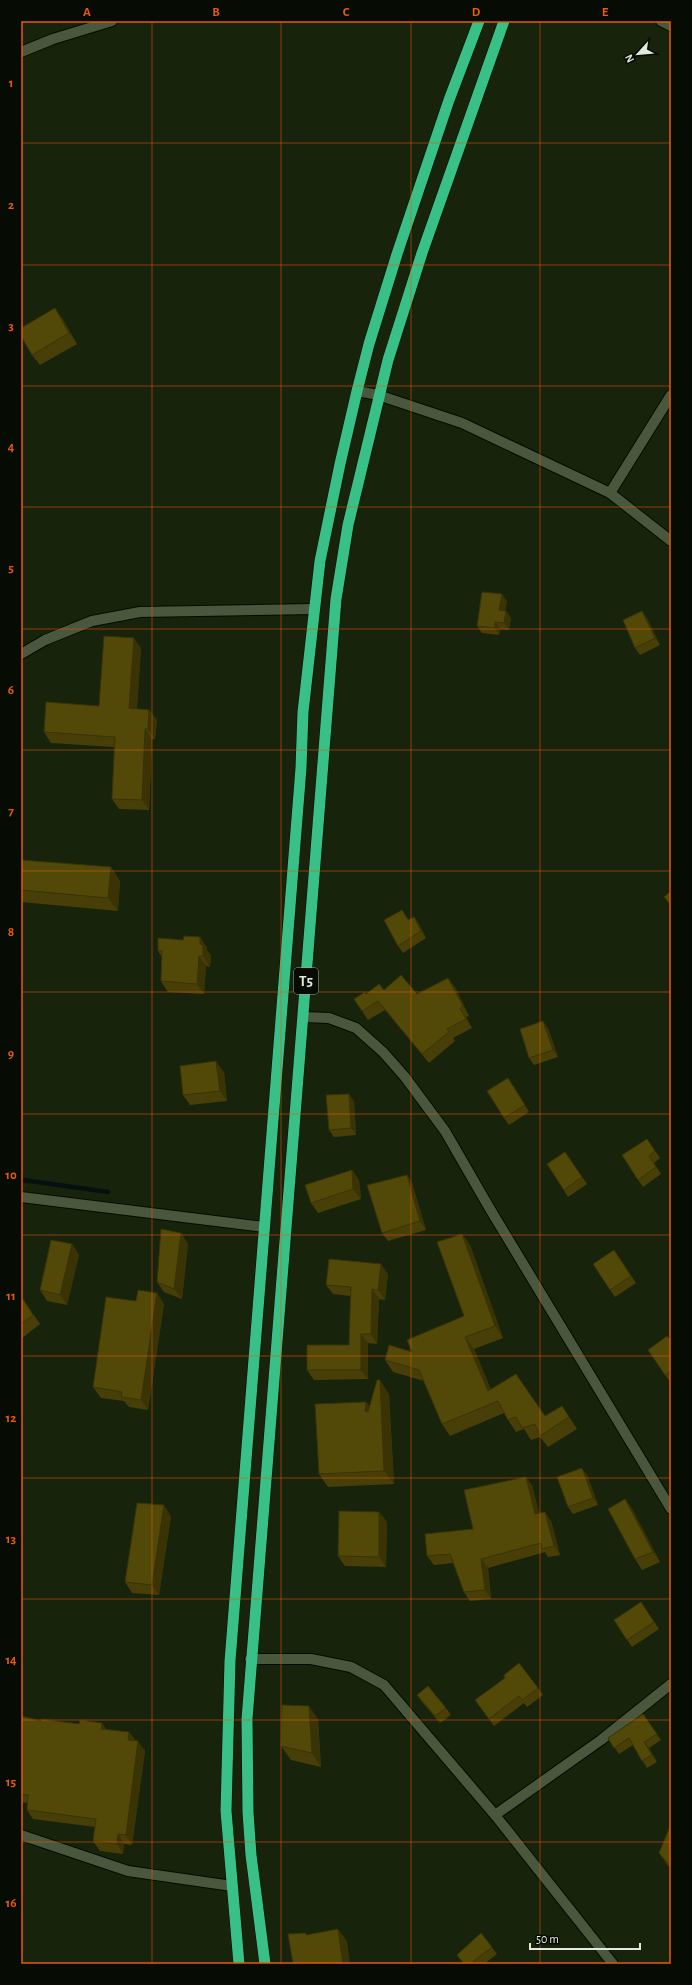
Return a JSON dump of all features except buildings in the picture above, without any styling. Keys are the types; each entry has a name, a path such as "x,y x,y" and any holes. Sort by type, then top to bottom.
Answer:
{"highway":[{"name":"T5","path":"239,1964 226,1804 230,1661 301,768 303,712 314,609 328,521 369,344 397,254 449,100 479,21"},
{"name":"T5","path":"265,1964 251,1855 248,1812 247,1718 250,1658 304,1017 336,599 348,525 378,395 422,253 504,21"}],"street":[{"path":"21,52 112,21"},
{"path":"661,21 671,26"},
{"path":"357,391 378,395 462,423 610,493 671,541"},
{"path":"610,493 671,395"},
{"path":"21,654 45,640 92,621 140,612 314,609"},
{"path":"304,1017 329,1018 356,1028 383,1052 445,1131 490,1209 671,1509"},
{"path":"21,1197 264,1227"},
{"path":"250,1658 311,1659 351,1667 384,1685 494,1815 613,1964"},
{"path":"494,1815 601,1740 671,1684"},
{"path":"21,1835 128,1871 232,1886"}],"waterway":[{"path":"23,1180 108,1192"}]}
